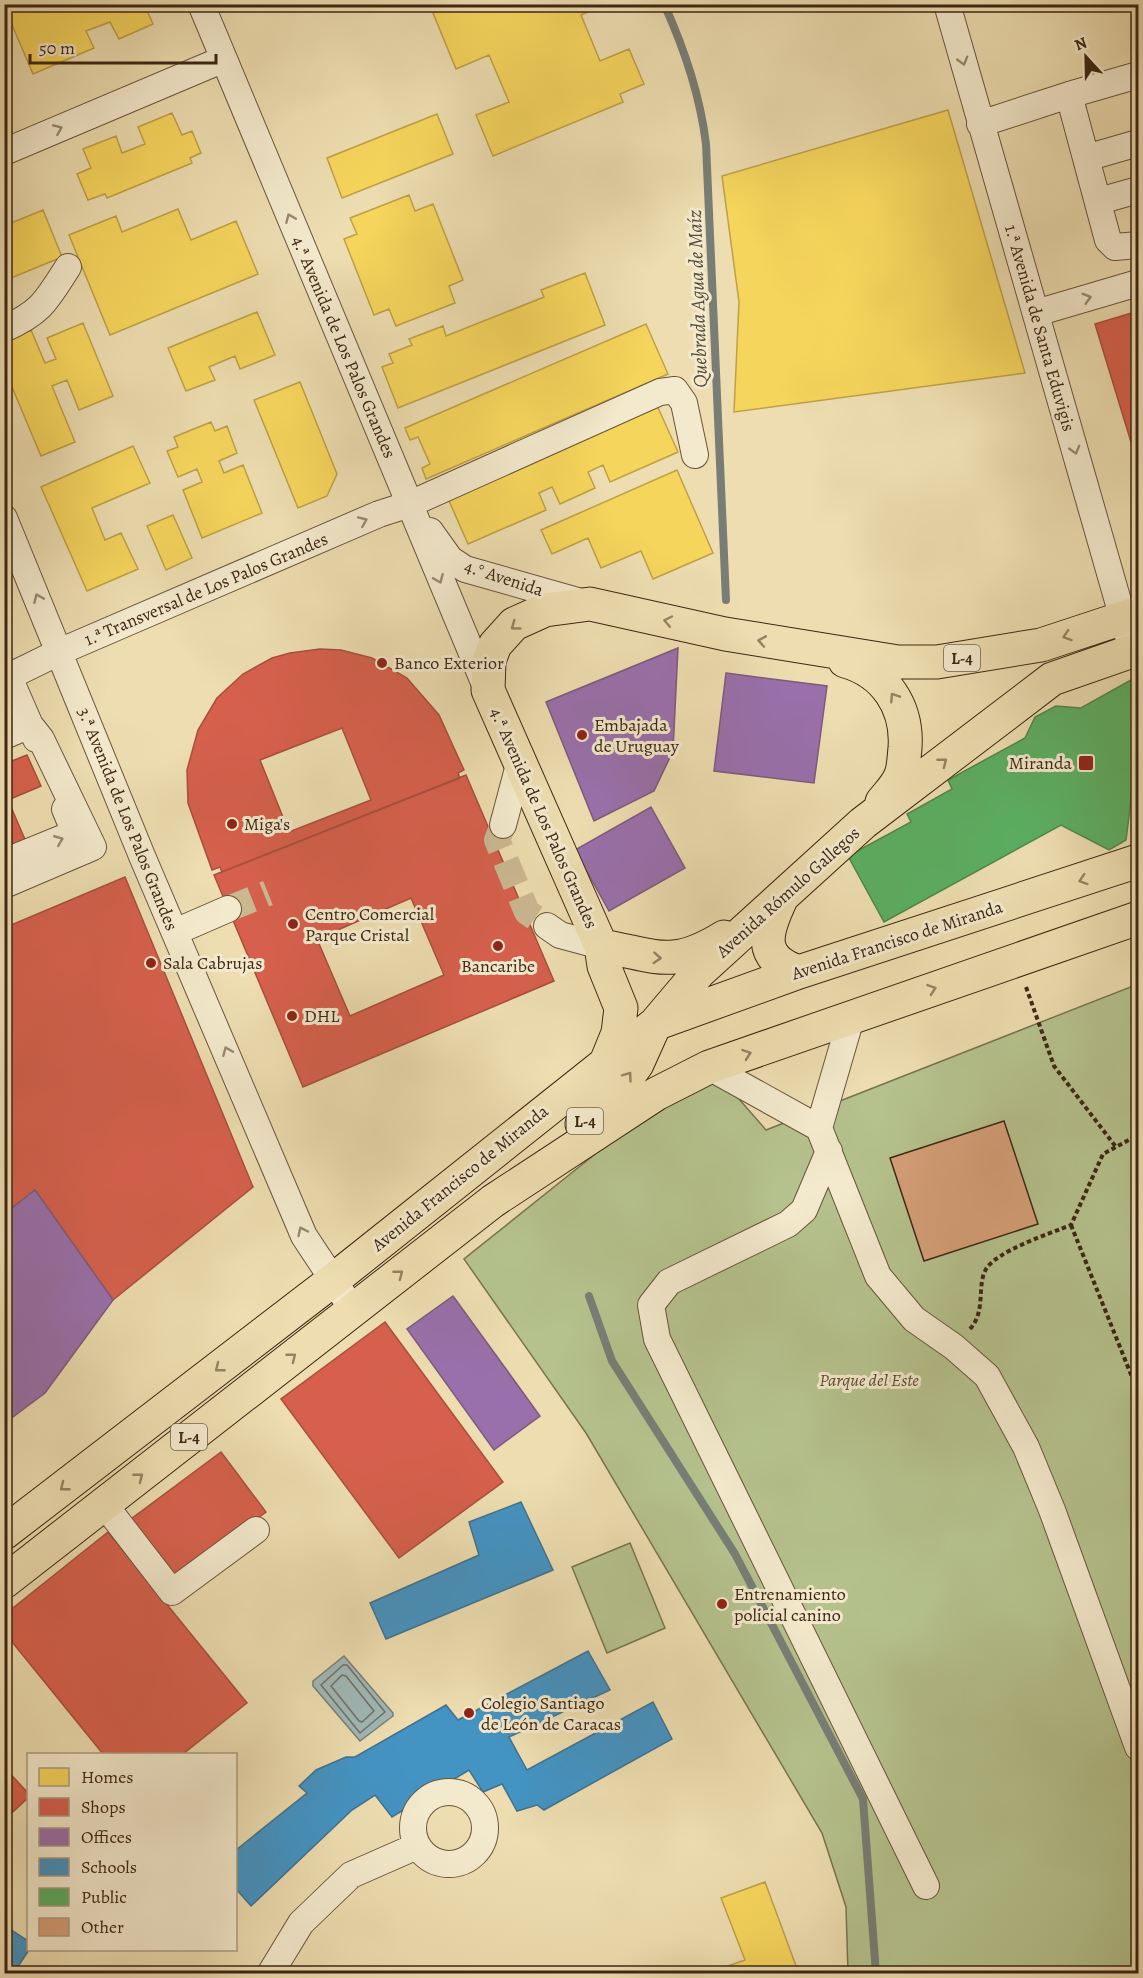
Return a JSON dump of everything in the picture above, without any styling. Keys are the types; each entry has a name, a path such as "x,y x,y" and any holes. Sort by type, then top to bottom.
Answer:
{"main road":[{"name":"L-4","path":"590,604 798,647 898,662 937,662 1041,645 1130,616"},
{"name":"4.ª Avenida de Los Palos Grandes","path":"590,604 545,610 514,624 495,645 489,661 488,690 519,765 601,946"},
{"name":"L-4","path":"798,647 854,663 871,672 893,695 900,707 906,735 902,773 895,786 863,823"},
{"name":"Avenida Rómulo Gallegos","path":"493,1201 613,1098 637,1064 655,1024 699,972 863,823 1052,679 1136,650"},
{"name":"Avenida Francisco de Miranda","path":"5,1531 332,1281 655,1024 799,972 1138,861"},
{"name":"L-4","path":"607,1060 618,1033 621,1008 604,966 601,946 649,958 664,959 688,954 722,938 783,894"},
{"name":"L-4","path":"783,894 768,927 768,945 782,965 799,972"},
{"name":"Avenida Francisco de Miranda","path":"15,1573 101,1517 352,1310 493,1201 656,1094 709,1067 1138,918"}],"street":[{"name":"4.ª Avenida de Los Palos Grandes","path":"201,4 410,504 436,573 488,690"},
{"name":"1.ª Avenida de Santa Eduvigis","path":"947,4 1036,314 1130,616 1136,650"},
{"path":"4,152 224,59"},
{"path":"980,124 1138,75"},
{"path":"1069,95 1108,240 1115,247 1138,244"},
{"path":"1086,158 1138,143"},
{"path":"1099,201 1138,190"},
{"path":"4,328 28,318 42,307 68,267"},
{"path":"1036,314 1138,283"},
{"name":"1.ª Transversal de Los Palos Grandes","path":"7,678 59,652 379,514 410,504 660,392 675,390 684,402 694,455"},
{"name":"4.° Avenida","path":"410,504 450,559 465,569 590,604"},
{"name":"3.ª Avenida de Los Palos Grandes","path":"4,518 175,932 304,1236 352,1310"},
{"path":"4,862 75,833 30,725 7,678"},
{"path":"4,736 30,725"},
{"path":"4,885 93,847 41,739 30,725"},
{"path":"503,825 519,765"},
{"path":"175,932 228,909"},
{"path":"547,926 560,935 601,946"},
{"path":"850,1017 824,1139 804,1210 788,1224 669,1282 651,1305 657,1339 926,1886"},
{"path":"709,1067 824,1139 878,1276 914,1320 954,1347 987,1376 1026,1447 1078,1578 1126,1720 1138,1747"},
{"path":"101,1517 172,1592 255,1530"},
{"path":"5,1531 15,1573"},
{"path":"270,1974 301,1923 351,1875 417,1846"}],"path":[{"path":"1016,960 1054,1066 1116,1147"},
{"path":"954,1347 975,1322 983,1292 984,1272 990,1263 1002,1255 1071,1225 1103,1154 1138,1135"},
{"path":"1071,1225 1138,1392"}],"green space":[{"name":"Parque del Este","path":"1138,984 1138,1973 848,1973 846,1907 822,1833 586,1433 464,1259 594,1155 639,1123 718,1075 766,1130"},
{"path":"630,1543 665,1628 607,1653 572,1567"}],"water":[{"path":"344,1656 393,1713 393,1716 360,1741 313,1686 313,1681"}],"building: Homes":[{"path":"29,4 44,4 47,11 61,4 144,4 153,24 119,39 110,22 86,31 94,48 33,74 7,13"},
{"path":"452,4 607,4 581,15 600,61 629,49 644,84 620,94 623,102 493,156 476,115 509,102 489,55 456,69 433,13"},
{"path":"948,110 1025,373 734,412 739,302 722,176"},
{"path":"172,113 182,135 192,131 201,153 190,158 192,163 107,198 105,194 88,200 77,174 91,168 83,149 116,136 122,153 145,144 138,127"},
{"path":"437,114 453,154 342,198 327,158"},
{"path":"409,195 415,211 433,204 463,280 449,286 455,303 396,326 389,309 374,315 344,239 357,234 350,218"},
{"path":"178,209 191,240 236,221 258,274 110,335 69,235 116,216 122,232"},
{"path":"43,210 62,257 4,281 4,226"},
{"path":"585,273 605,325 398,408 382,367 393,363 389,354 412,345 409,339 443,326 446,336 544,297 541,290"},
{"path":"4,293 11,310 4,312"},
{"path":"257,312 275,355 240,369 235,356 209,367 215,380 186,391 168,348"},
{"path":"83,323 113,396 79,410 67,380 52,386 75,442 41,456 4,368 4,341 31,330 45,363 56,359 47,338"},
{"path":"646,324 668,374 426,479 422,468 430,464 418,437 410,440 405,428"},
{"path":"300,382 337,474 327,496 298,508 254,400"},
{"path":"655,401 678,452 610,482 603,465 588,472 595,488 560,504 552,487 539,493 546,510 468,544 446,494"},
{"path":"211,422 215,431 227,426 237,453 219,461 224,473 243,465 262,513 202,538 183,490 202,482 197,469 178,477 167,451 178,447 174,437"},
{"path":"133,446 150,483 92,508 105,540 121,533 138,569 87,591 41,487"},
{"path":"677,470 713,553 653,579 641,551 601,568 588,538 552,554 541,530"},
{"path":"173,515 192,558 166,570 147,526"},
{"path":"765,1882 799,1974 724,1974 722,1968 745,1960 721,1898"}],"building: Shops":[{"path":"1138,311 1138,465 1095,324"},
{"path":"320,649 341,650 372,658 407,678 439,715 464,770 458,773 460,778 222,872 220,867 212,870 188,803 187,770 198,730 217,698 243,674 272,658","holes":["342,728 371,800 289,832 260,760"]},
{"path":"27,755 41,786 8,800 27,844 4,854 4,764"},
{"name":"Centro Comercial Parque Cristal","path":"466,775 554,981 303,1087 214,875","holes":["411,898 444,975 350,1016 317,939"]},
{"path":"125,877 253,1187 113,1300 35,1190 4,1214 4,928"},
{"path":"385,1322 503,1482 399,1558 281,1399"},
{"path":"221,1452 266,1512 176,1579 131,1519"},
{"path":"108,1532 247,1703 184,1753 102,1753 4,1632 4,1615"},
{"path":"4,1767 27,1792 27,1799 4,1820"}],"building: Offices":[{"path":"678,648 673,751 654,791 594,821 546,702"},
{"path":"726,673 827,686 814,783 714,771"},
{"path":"651,807 685,868 609,911 575,850"},
{"path":"35,1190 113,1300 45,1393 9,1420 4,1418 4,1214"},
{"path":"453,1296 540,1416 494,1450 407,1329"}],"building: Schools":[{"path":"521,1502 553,1570 386,1639 370,1603 479,1555 469,1522"},
{"path":"588,1651 610,1690 509,1737 527,1770 653,1702 672,1739 544,1810 537,1805 517,1811 502,1784 483,1792 469,1770 392,1817 375,1795 352,1810 251,1906 237,1890 237,1849 307,1793 299,1786 316,1770 346,1757 355,1757 446,1705 458,1720"},
{"path":"4,1925 27,1940 28,1951 13,1974 4,1974"}],"building: Public":[{"path":"1138,676 1138,782 1133,785 1126,840 1109,850 1061,825 884,922 848,856 911,822 907,814 952,789 948,780 1025,738 1035,717 1056,706 1081,708"}],"building: Other":[{"path":"1004,1121 1038,1224 924,1261 890,1158"}],"waterway":[{"name":"Quebrada Agua de Maíz","path":"664,4 691,73 706,144 726,600"},
{"path":"589,1296 612,1361 735,1554 863,1799 876,1974"}],"tunnel":[{"path":"503,825 497,840 527,912 547,926"},
{"path":"228,909 268,893"}],"place":[{"name":"Banco Exterior","path":"382,663"},
{"name":"Embajada de Uruguay","path":"582,735"},
{"name":"Miranda","path":"1086,763"},
{"name":"Miga's","path":"232,824"},
{"name":"Centro Comercial Parque Cristal","path":"293,924"},
{"name":"Bancaribe","path":"498,946"},
{"name":"Sala Cabrujas","path":"151,963"},
{"name":"DHL","path":"292,1016"},
{"name":"Entrenamiento policial canino","path":"722,1604"},
{"name":"Colegio Santiago de León de Caracas","path":"469,1713"}]}
